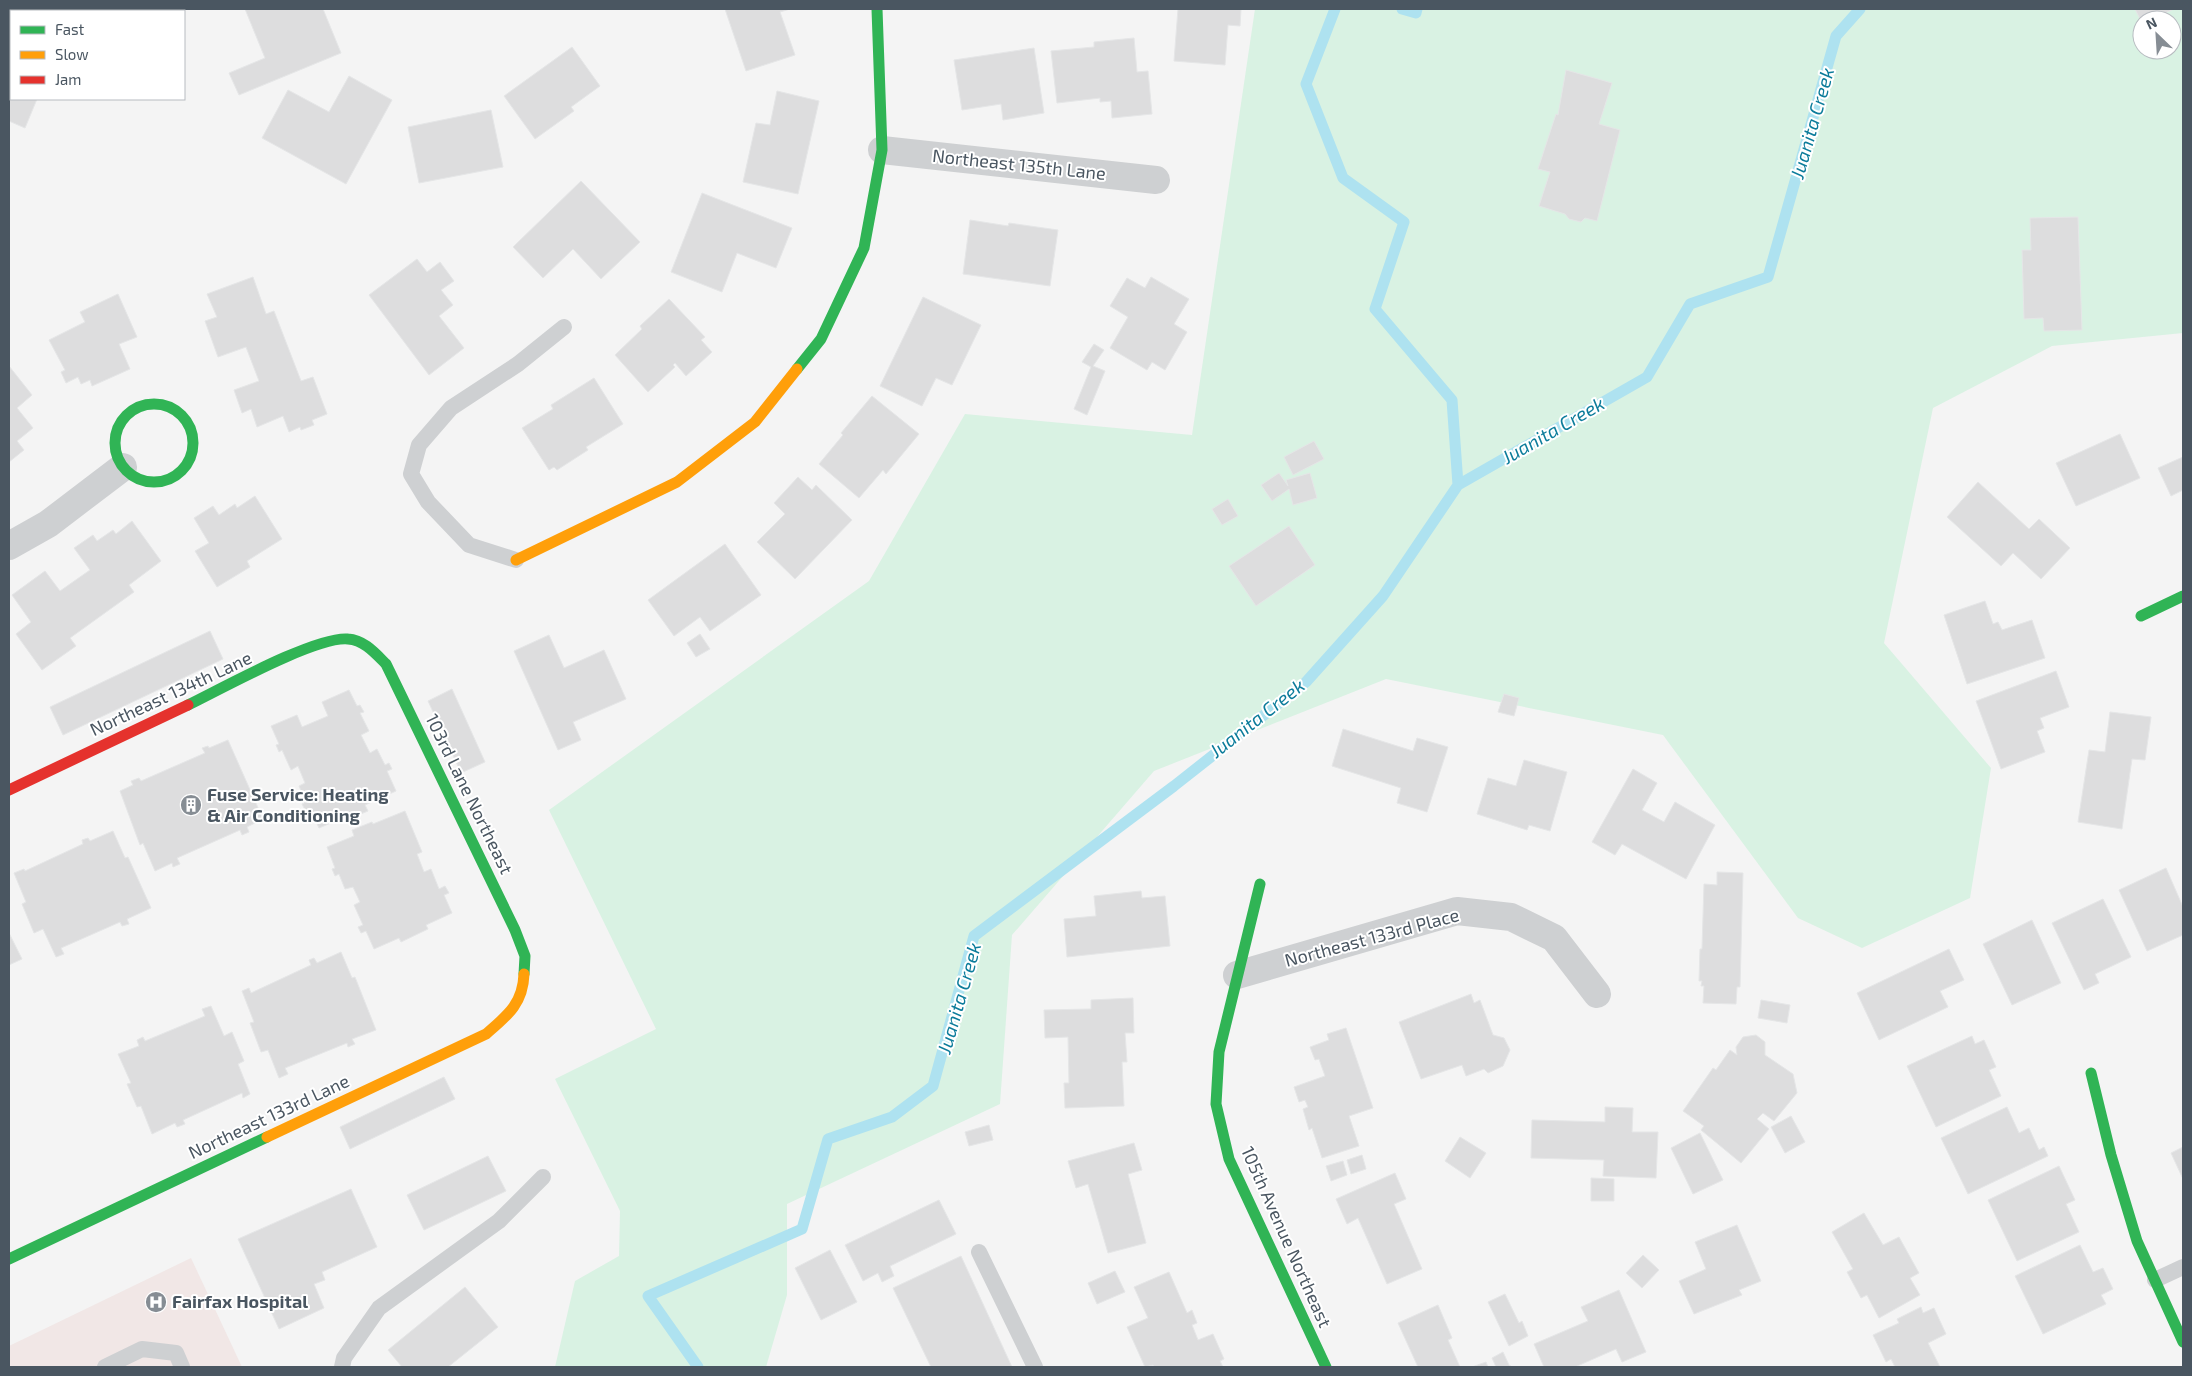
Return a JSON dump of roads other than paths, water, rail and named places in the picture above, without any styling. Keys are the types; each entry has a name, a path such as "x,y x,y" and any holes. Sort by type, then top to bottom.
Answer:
{"street":[{"path":"516,560 677,482 755,422 821,339 864,248 882,150 877,9"},
{"name":"Northeast 135th Lane","path":"882,150 1156,180"},
{"path":"149,404 164,404 176,410 186,419 192,431 194,445 191,458 178,474 159,482 146,481 133,476 123,467 116,454 115,441 118,428 136,408 149,404"},
{"path":"9,546 48,524 123,467"},
{"path":"2141,616 2183,596"},
{"name":"Northeast 134th Lane","path":"9,790 301,651 327,642 351,638"},
{"name":"103rd Lane Northeast","path":"351,638 371,648 386,664 515,930 525,956 524,984"},
{"name":"105th Avenue Northeast","path":"1260,884 1219,1052 1216,1104 1229,1159 1326,1367"},
{"name":"Northeast 133rd Place","path":"1237,976 1457,911 1511,917 1554,938 1597,994"},
{"name":"Northeast 133rd Lane","path":"9,1258 486,1034 512,1012 524,984"},
{"path":"2091,1073 2111,1155 2137,1241 2183,1342"}],"lane":[{"path":"516,560 468,545 428,502 410,474 419,445 451,408 518,364 564,327"},
{"path":"342,1367 344,1358 379,1308 499,1221 543,1177"},
{"path":"979,1252 1034,1367"},
{"path":"2155,1280 2183,1267"},
{"path":"105,1367 142,1349 176,1353 182,1367"}],"waterway":[{"path":"1335,9 1306,84 1343,178 1404,222 1375,309 1452,400 1458,485"},
{"path":"1402,9 1416,13 1417,9"},
{"name":"Juanita Creek","path":"698,1367 648,1296 802,1229 828,1139 892,1117 933,1086 974,936 1174,786 1306,682 1383,596 1458,485 1647,377 1690,304 1768,277 1836,36 1860,9"}],"place":[{"name":"Fuse Service: Heating & Air Conditioning","path":"191,805"},
{"name":"Fairfax Hospital","path":"156,1302"}]}
